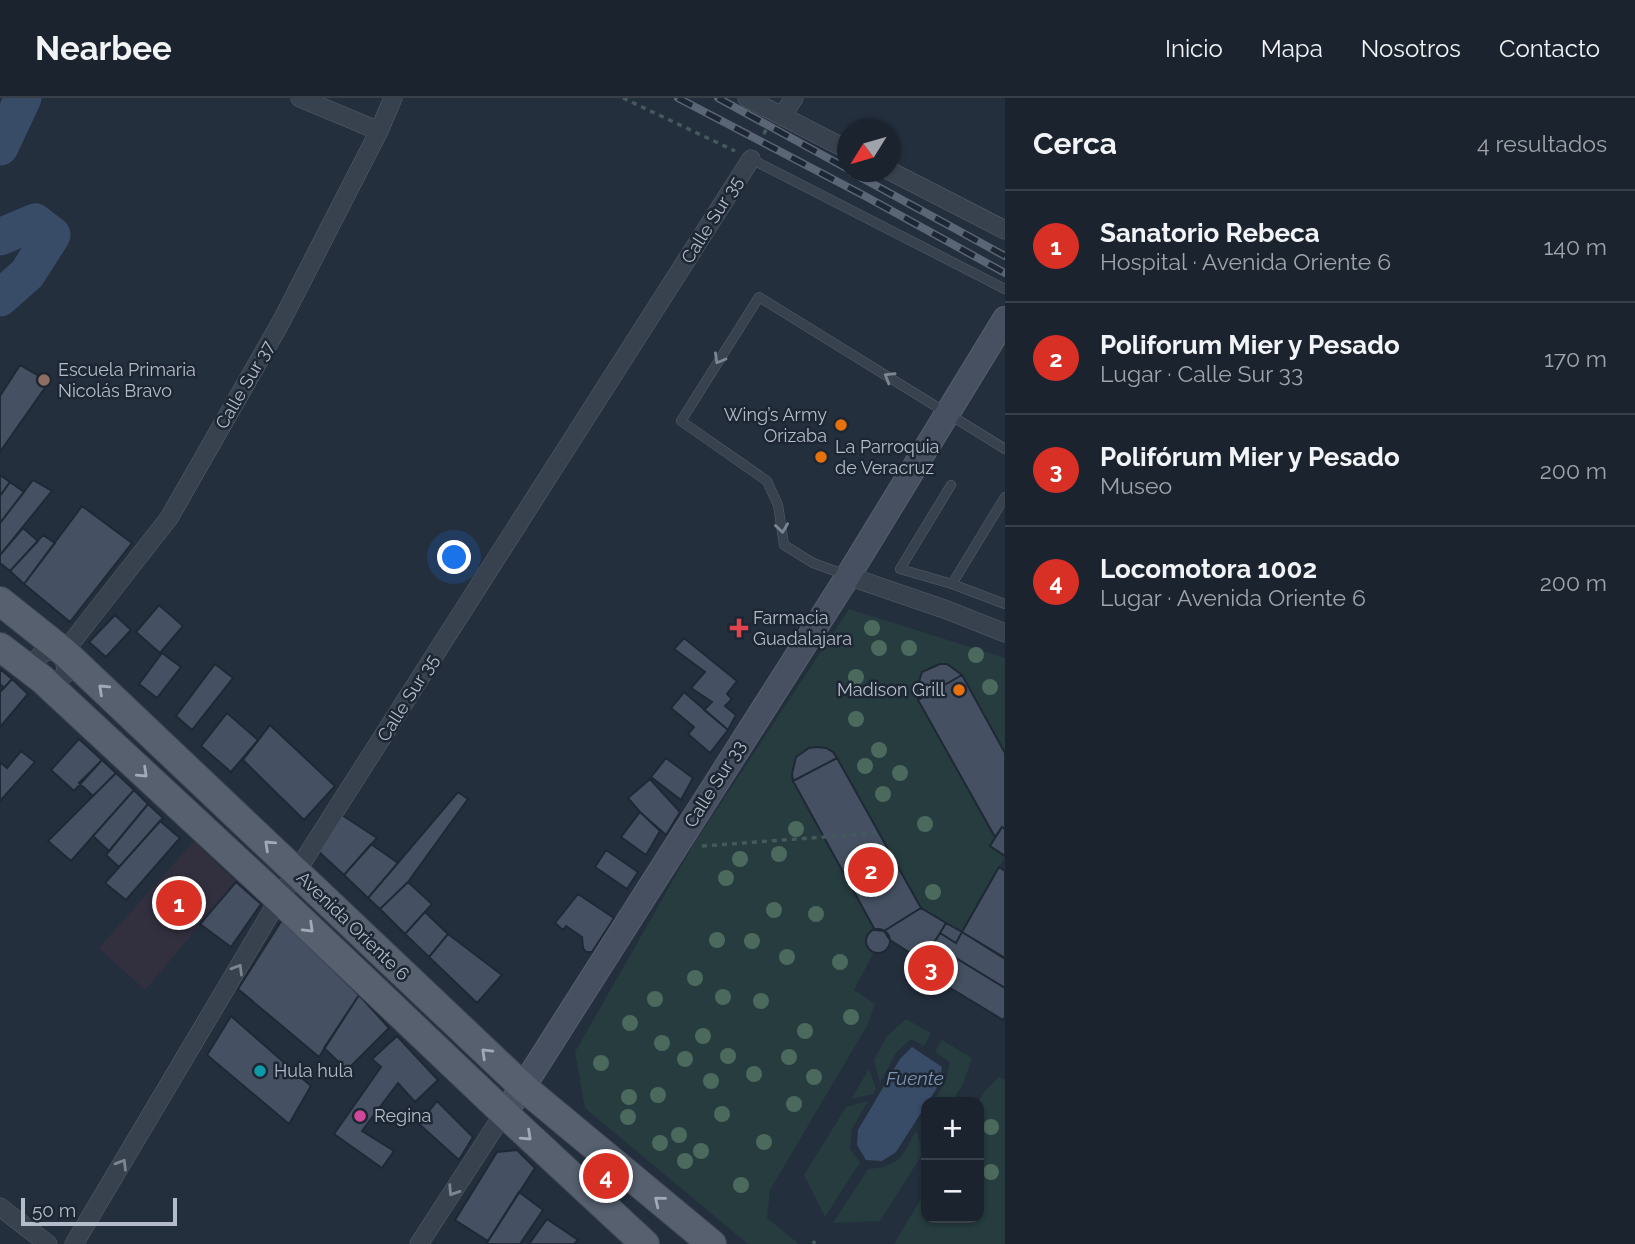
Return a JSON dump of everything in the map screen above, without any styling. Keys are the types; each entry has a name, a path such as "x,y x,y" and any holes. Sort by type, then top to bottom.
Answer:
{"main road":[{"name":"Avenida Oriente 6","path":"0,601 64,652 523,1087 712,1244"},
{"name":"Avenida Oriente 6","path":"0,647 42,679 645,1244"}],"street":[{"path":"300,98 379,131"},
{"name":"Calle Sur 37","path":"64,652 169,518 281,323 379,131 393,98"},
{"path":"747,98 837,144"},
{"path":"782,116 794,98"},
{"name":"Calle Sur 35","path":"74,1244 279,900 751,159"},
{"path":"900,176 1005,230"},
{"name":"Calle Sur 33","path":"419,1244 523,1087 848,576 1005,319"},
{"path":"848,576 947,610 1005,634"},
{"path":"42,679 37,665 40,656 47,651 64,652"},
{"path":"0,1207 48,1244"}],"lane":[{"path":"751,159 1005,289"},
{"path":"848,576 813,563 784,545 778,505 767,481 681,421 759,297 1005,449"},
{"path":"951,485 900,569 952,584 1005,604"},
{"path":"952,584 1005,497"}],"path":[{"path":"623,98 751,159"},
{"path":"692,847 878,833"}],"shaded area":[{"path":"194,841 236,882 145,990 99,948"}],"green space":[{"path":"849,609 1005,658 1005,753 962,675 947,664 930,667 922,672 916,691 918,700 995,837 990,846 1005,857 962,932 921,908 833,752 814,748 796,757 793,782 875,930 867,940 868,946 874,952 854,990 875,1004 868,1024 770,1190 767,1218 799,1244 748,1244 585,1108 575,1052 692,847"},
{"path":"906,1019 931,1033 924,1046 911,1039 896,1053 880,1083 874,1060 887,1036"},
{"path":"942,1040 972,1058 963,1084 955,1097 936,1097 946,1081 950,1062 935,1052"},
{"path":"869,1069 876,1089 873,1094 851,1099"},
{"path":"999,1077 1005,1080 1005,1244 894,1244 921,1198 921,1223 984,1223 984,1097 981,1097"},
{"path":"868,1101 852,1129 850,1149 860,1162 825,1217 804,1175 846,1107"},
{"path":"916,1131 921,1156 880,1221 833,1223 868,1169 894,1163"}],"water":[{"name":"Fuente","path":"912,1047 942,1067 940,1083 931,1097 921,1097 921,1113 896,1152 882,1161 866,1160 857,1145 858,1130 900,1059"}],"building":[{"path":"20,365 49,382 0,452 0,396"},
{"path":"0,475 10,482 0,496"},
{"path":"33,480 52,491 0,555 0,523"},
{"path":"10,482 24,492 0,523 0,496"},
{"path":"82,506 132,543 70,622 24,584"},
{"path":"23,528 38,541 10,571 0,563 0,555"},
{"path":"43,535 55,543 24,584 10,571"},
{"path":"159,605 183,626 160,653 136,632"},
{"path":"115,615 131,630 106,657 89,642"},
{"path":"684,638 737,681 727,694 732,699 725,706 736,715 728,730 704,710 712,702 691,688 705,672 674,649"},
{"path":"162,653 181,667 157,698 139,684"},
{"path":"215,664 233,678 192,730 176,716"},
{"path":"940,664 947,664 962,675 918,700 916,691 922,672"},
{"path":"0,669 12,679 4,688 0,684"},
{"path":"962,675 1005,753 1005,829 1002,827 995,837 918,700"},
{"path":"12,679 28,694 0,727 0,692"},
{"path":"684,692 728,730 710,753 688,734 694,727 671,708"},
{"path":"227,713 258,740 231,772 201,746"},
{"path":"270,725 335,786 304,820 243,760"},
{"path":"79,739 102,760 74,791 51,770"},
{"path":"809,748 826,748 837,758 793,781 796,757"},
{"path":"21,751 35,762 0,801 0,762 7,768"},
{"path":"666,758 693,778 681,800 651,777"},
{"path":"837,758 921,908 884,931 875,930 793,781"},
{"path":"102,760 116,773 93,796 79,783"},
{"path":"116,773 134,790 71,861 48,841"},
{"path":"650,779 680,812 666,835 628,798"},
{"path":"134,790 148,804 109,851 93,836"},
{"path":"458,792 468,799 408,882 380,909 368,898"},
{"path":"148,804 163,818 119,867 106,855"},
{"path":"640,812 660,831 646,855 621,837"},
{"path":"342,815 377,838 344,875 319,852"},
{"path":"160,821 180,838 126,900 105,883"},
{"path":"1002,827 1005,829 1005,856 990,846"},
{"path":"371,844 398,863 368,898 344,875"},
{"path":"606,850 638,872 627,889 595,867"},
{"path":"999,867 1005,871 1005,958 962,932"},
{"path":"236,882 261,904 231,947 200,924"},
{"path":"408,882 432,904 405,934 380,909"},
{"path":"578,894 614,918 592,952 586,952 583,948 582,937 566,926 563,930 555,923"},
{"path":"921,908 946,923 923,961 890,940 884,931"},
{"path":"425,912 448,934 429,957 405,934"},
{"path":"282,920 359,995 319,1057 238,989"},
{"path":"946,923 962,932 956,943 940,933"},
{"path":"878,929 886,933 890,941 886,949 878,953 870,949 866,941 870,933"},
{"path":"962,932 1005,959 1005,988 933,944 940,933 956,943"},
{"path":"448,934 502,975 477,1003 429,957"},
{"path":"933,944 1005,988 1003,1020 919,969"},
{"path":"359,995 389,1028 347,1070 324,1048"},
{"name":"Hula hula","path":"231,1016 311,1086 289,1124 207,1055"},
{"name":"Regina","path":"397,1036 438,1080 415,1102 398,1083 362,1131 394,1151 382,1168 334,1134 381,1067 372,1059"},
{"path":"437,1101 473,1137 459,1160 419,1124"},
{"path":"517,1150 535,1168 488,1241 455,1220 497,1152"},
{"path":"519,1192 543,1210 520,1244 486,1244"},
{"path":"547,1219 578,1240 574,1244 529,1244"}],"waterway":[{"path":"0,147 23,98"},
{"path":"0,237 35,222 52,235 27,274 0,298"}],"railway":[{"path":"678,98 1005,273"},
{"path":"718,98 837,163"},
{"path":"869,182 1005,256"}],"place":[{"name":"Escuela Primaria Nicolás Bravo","path":"44,380"},
{"name":"Wing’s Army Orizaba","path":"841,425"},
{"name":"La Parroquia de Veracruz","path":"821,457"},
{"name":"Farmacia Guadalajara","path":"739,628"},
{"name":"Madison Grill","path":"959,690"},
{"name":"Poliforum Mier y Pesado","path":"871,870"},
{"name":"Sanatorio Rebeca","path":"179,903"},
{"name":"Polifórum Mier y Pesado","path":"931,968"},
{"name":"Hula hula","path":"260,1071"},
{"name":"Regina","path":"360,1116"},
{"name":"Locomotora 1002","path":"606,1176"}]}
